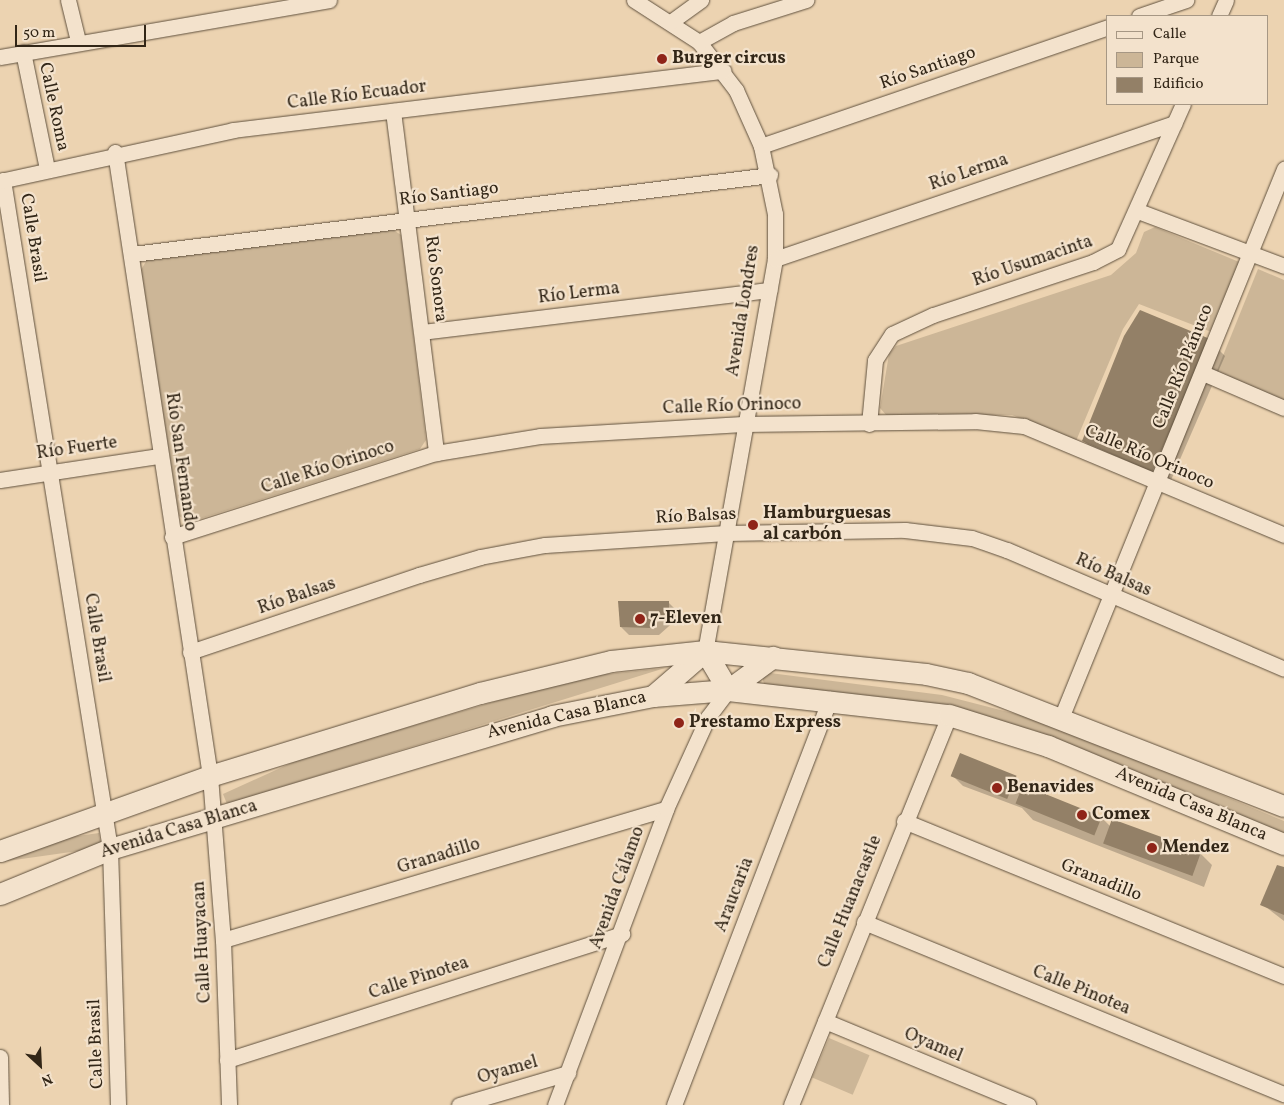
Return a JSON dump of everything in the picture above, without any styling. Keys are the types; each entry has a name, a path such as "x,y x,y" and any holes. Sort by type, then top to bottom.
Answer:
{"street":[{"path":"68,0 78,41"},
{"path":"0,57 78,41 329,0"},
{"name":"Avenida Londres","path":"634,0 672,21 699,42 723,71 745,106 770,174 775,258 705,651"},
{"path":"672,21 701,0"},
{"path":"699,42 733,23 806,0"},
{"path":"1142,15 1186,0"},
{"path":"1219,15 1226,0"},
{"name":"Río Santiago","path":"761,146 1106,28"},
{"name":"Calle Roma","path":"23,52 47,169"},
{"name":"Calle Río Ecuador","path":"2,180 115,152 233,130 723,71"},
{"name":"Río Usumacinta","path":"869,424 875,360 892,334 932,315 1107,256 1124,241 1183,105"},
{"name":"Río Sonora","path":"393,111 436,453"},
{"name":"Río Lerma","path":"775,258 1174,123"},
{"name":"Río San Fernando","path":"115,152 133,254 159,456 210,776"},
{"name":"Calle Río Pánuco","path":"1061,718 1203,373 1284,169"},
{"name":"Río Santiago","path":"133,254 770,174"},
{"name":"Calle Brasil","path":"2,180 110,849 118,1105"},
{"path":"1138,211 1284,266"},
{"name":"Río Lerma","path":"422,332 770,290"},
{"path":"1203,373 1284,408"},
{"name":"Calle Río Orinoco","path":"172,536 436,453 549,436 744,424 1015,424 1284,535"},
{"name":"Río Fuerte","path":"0,480 159,456"},
{"name":"Río Balsas","path":"190,652 480,557 545,545 726,533 943,532 1007,550 1110,596 1284,669"},
{"path":"653,696 705,651 728,690 773,658"},
{"name":"Avenida Casa Blanca","path":"0,851 210,776 561,671 705,651 926,674 991,691 1284,806"},
{"name":"Avenida Casa Blanca","path":"0,894 110,849 543,719 653,696 728,690 830,699 949,714 1048,746 1284,844"},
{"name":"Avenida Cálamo","path":"555,1105 622,934 666,809 708,717 728,690"},
{"path":"980,723 992,710 991,691"},
{"name":"Araucaria","path":"674,1105 830,699"},
{"name":"Calle Huanacastle","path":"791,1105 904,821 949,714"},
{"name":"Calle Huayacan","path":"210,776 223,940 229,1105"},
{"name":"Granadillo","path":"223,940 666,809"},
{"name":"Granadillo","path":"904,821 1284,976"},
{"name":"Calle Pinotea","path":"864,922 1284,1094"},
{"name":"Calle Pinotea","path":"227,1060 622,934"},
{"name":"Oyamel","path":"825,1021 1028,1105"},
{"path":"0,1057 1,1105"},
{"name":"Oyamel","path":"459,1105 568,1073"}],"green space":[{"path":"1155,227 1244,264 1214,333 1139,304 1123,329 1076,441 1012,415 887,416 880,408 889,354 896,346 1111,275 1136,253 1144,232"},
{"path":"392,229 401,235 426,440 420,449 190,522 179,516 141,270 148,258"},
{"path":"1258,269 1284,280 1284,401 1216,373"},
{"path":"665,668 227,804 223,794 300,759 578,677"},
{"path":"770,673 942,695 1047,722 1284,821 1284,834 1033,730 764,684 762,677"},
{"path":"99,833 101,848 0,862 0,847"},
{"path":"829,1038 870,1055 853,1095 812,1078"}],"building":[{"path":"1140,310 1210,339 1152,472 1082,441 1124,336"},
{"name":"7-Eleven","path":"618,601 669,601 669,611 651,628 620,627"},
{"name":"Benavides","path":"960,753 1017,776 1007,799 951,776"},
{"path":"1023,785 1102,817 1094,835 1016,804"},
{"name":"Mendez","path":"1112,819 1201,851 1192,876 1103,843"},
{"path":"1277,865 1284,867 1284,915 1260,905"}],"place":[{"name":"Burger circus","path":"662,59"},
{"name":"Hamburguesas al carbón","path":"753,525"},
{"name":"7-Eleven","path":"640,619"},
{"name":"Prestamo Express","path":"679,723"},
{"name":"Benavides","path":"997,788"},
{"name":"Comex","path":"1082,815"},
{"name":"Mendez","path":"1152,848"}]}
